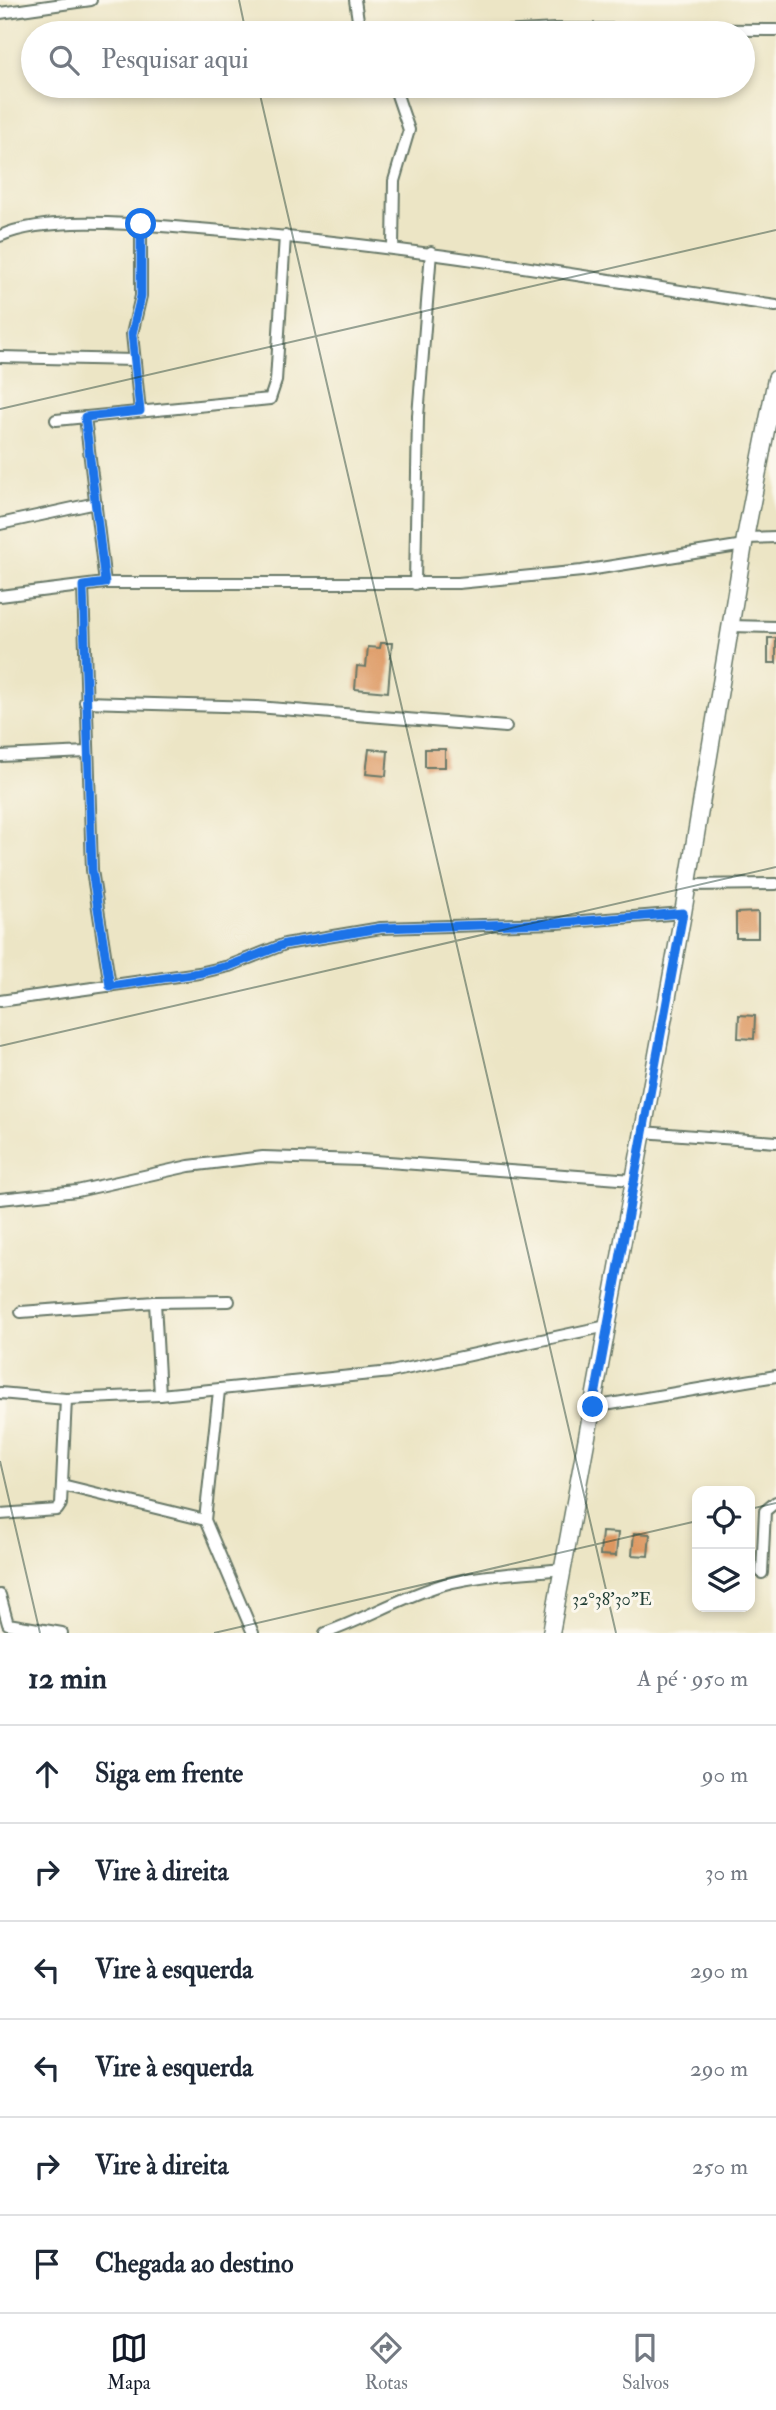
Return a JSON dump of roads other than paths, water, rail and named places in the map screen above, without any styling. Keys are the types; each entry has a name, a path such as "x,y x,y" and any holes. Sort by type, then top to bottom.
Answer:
{"street":[{"path":"0,13 91,0"},
{"path":"355,0 359,21"},
{"path":"755,30 776,30"},
{"path":"393,248 395,174 408,130 398,98"},
{"path":"0,236 27,228 62,225 141,224 285,236 431,252 776,306"},
{"path":"140,411 132,334 141,296 141,224"},
{"path":"57,420 261,401 273,395 285,236"},
{"path":"415,584 418,416 431,252"},
{"path":"0,358 134,359"},
{"path":"551,1633 683,913 744,541 771,426 776,379"},
{"path":"85,417 105,583"},
{"path":"0,524 96,503"},
{"path":"0,596 105,583 415,584 526,578 776,537"},
{"path":"83,586 92,870 110,986"},
{"path":"730,626 776,627"},
{"path":"85,702 257,707 506,727"},
{"path":"0,756 88,752"},
{"path":"687,885 776,884"},
{"path":"0,1001 198,973 229,966 285,944 381,928 557,923 683,913"},
{"path":"642,1132 776,1142"},
{"path":"0,1199 77,1191 190,1166 263,1157 361,1160 633,1180"},
{"path":"21,1312 155,1302 229,1301"},
{"path":"155,1302 160,1395"},
{"path":"0,1393 66,1399 219,1391 391,1372 607,1326"},
{"path":"593,1407 776,1376"},
{"path":"219,1391 205,1520 253,1633"},
{"path":"0,1514 51,1513 61,1504 66,1399"},
{"path":"62,1485 205,1520"},
{"path":"762,1573 765,1511 776,1502"},
{"path":"325,1633 352,1623 391,1602 447,1583 563,1569"},
{"path":"0,1595 8,1624 62,1633"}]}
